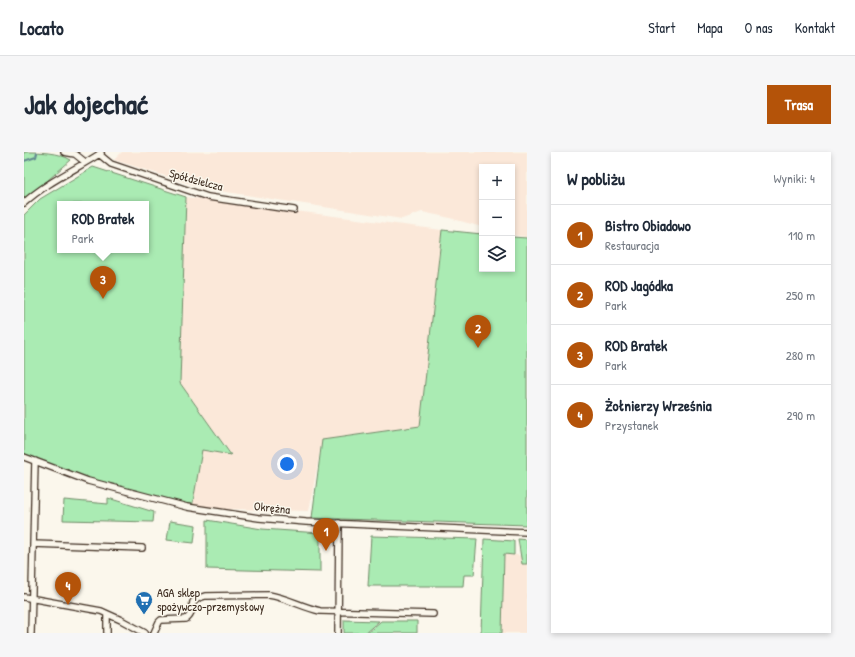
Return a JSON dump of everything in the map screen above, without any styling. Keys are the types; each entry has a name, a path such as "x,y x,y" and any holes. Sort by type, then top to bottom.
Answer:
{"street":[{"path":"64,152 75,154 85,162"},
{"path":"24,203 33,195 100,153"},
{"name":"Spółdzielcza","path":"100,153 112,164 194,193 208,197 294,210"},
{"name":"Okrężna","path":"24,456 88,481 192,508 259,518 527,532"},
{"path":"31,633 35,461"},
{"path":"338,633 339,523"},
{"path":"33,544 142,548"},
{"path":"154,633 161,620 188,618 193,602 205,596 269,595 280,597 320,611 433,614"},
{"path":"24,597 92,609 107,614 145,633"},
{"path":"107,614 107,633"}],"shaded area":[{"path":"122,152 527,152 527,237 515,235 515,164 479,164 479,226 422,212 402,219 207,189 114,160"},
{"path":"186,197 442,230 420,426 322,440 309,511 192,508 202,450 231,454 180,383"},
{"path":"504,554 527,556 527,633 502,633"}],"green space":[{"path":"24,152 42,152 60,155 71,160 24,201"},
{"path":"93,167 186,197 180,383 231,455 202,450 192,508 88,481 24,457 24,215 40,199"},
{"path":"442,230 479,234 479,272 515,272 515,237 527,238 527,525 312,518 322,440 420,426"},
{"path":"108,498 154,512 153,522 63,520 64,500 108,504"},
{"path":"207,520 262,529 320,533 320,572 207,569"},
{"path":"170,521 196,525 194,543 167,540"},
{"path":"371,536 477,539 474,575 464,575 463,586 368,586"},
{"path":"484,539 514,541 514,555 504,554 502,633 481,633"},
{"path":"518,539 527,540 527,564 522,564"},
{"path":"344,620 379,621 365,633 344,633"},
{"path":"381,621 417,621 417,633 367,633"}],"waterway":[{"path":"24,161 36,157 37,153"}],"place":[{"name":"ROD Bratek","path":"103,299"},
{"name":"ROD Jagódka","path":"478,348"},
{"name":"Bistro Obiadowo","path":"326,551"},
{"name":"Żołnierzy Września","path":"68,605"},
{"name":"AGA sklep spożywczo-przemysłowy","path":"144,615"}]}
